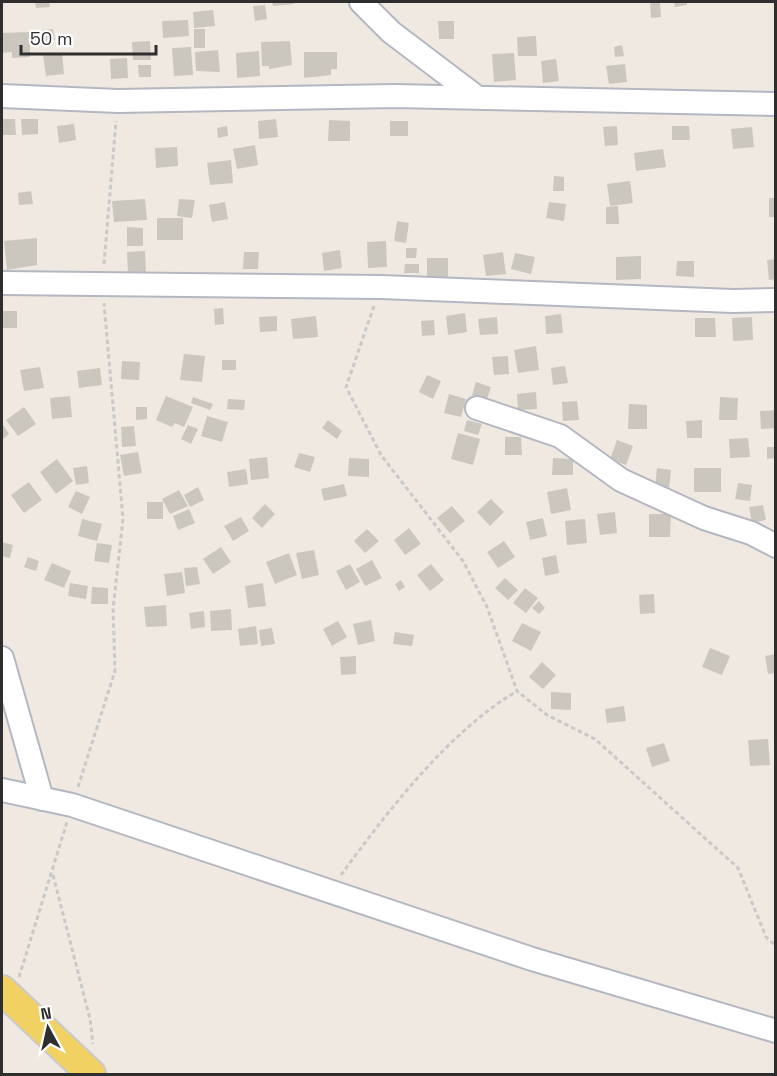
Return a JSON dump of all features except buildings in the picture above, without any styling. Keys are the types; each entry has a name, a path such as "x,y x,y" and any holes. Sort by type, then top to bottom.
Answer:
{"main road":[{"path":"7,995 90,1073"}],"street":[{"path":"361,2 391,32 478,98"},
{"path":"2,96 118,101 394,96 776,104"},
{"path":"2,282 381,287 732,301 776,300"},
{"path":"477,408 560,436 621,480 704,518 751,533 776,546"},
{"path":"2,658 42,799"},
{"path":"2,790 72,805 532,959 776,1031"}],"path":[{"path":"7,995 52,874 115,671 114,609 123,519 102,284 118,101"},
{"path":"381,287 346,387 381,455 463,561 487,607 517,691 547,715 596,739 738,868 766,937 776,946"},
{"path":"329,891 378,824 430,767 489,708 517,691"},
{"path":"52,874 90,1019 94,1051 90,1073"}]}
